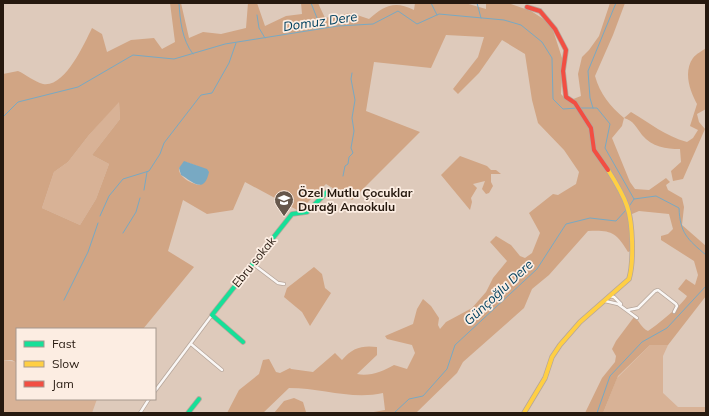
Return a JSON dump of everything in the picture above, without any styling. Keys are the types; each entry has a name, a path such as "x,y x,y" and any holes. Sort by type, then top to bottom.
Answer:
{"street":[{"path":"524,413 545,378 552,357 560,345 580,322 628,279 632,269 630,217 627,205 609,171 594,150 591,128 575,103 566,97 563,71 566,50 556,29 540,11 527,7"},
{"name":"Ebru sokak","path":"212,315 254,264 292,214 307,212 329,190"},
{"path":"254,264 278,283 284,284"},
{"path":"628,310 638,308 655,291 658,290 676,304 674,312"},
{"path":"610,296 616,303"},
{"path":"610,296 614,297 623,307"},
{"path":"605,301 616,303 628,310 637,318"},
{"path":"156,390 212,315 243,342"},
{"path":"191,344 222,370"},
{"path":"188,413 199,399"},
{"path":"140,413 148,400"}],"shaded area":[{"path":"170,3 181,3 189,38 203,32 221,34 246,28 248,3 257,3 265,26 286,16 302,14 301,3 318,3 325,18 351,13 369,19 385,8 395,5 401,5 414,10 415,3 465,3 486,9 486,3 508,3 531,11 545,20 553,30 563,61 561,94 568,101 581,96 578,74 582,57 599,36 610,3 625,3 595,76 606,99 624,118 622,126 612,138 630,182 635,189 649,190 666,178 670,182 666,185 668,190 682,198 684,207 682,225 706,246 706,296 668,345 650,345 618,376 603,413 585,413 602,378 615,362 616,356 612,349 616,341 634,317 648,331 657,325 685,299 687,296 678,289 686,279 695,285 698,275 694,261 661,240 661,236 668,234 673,229 669,214 639,211 632,214 633,250 628,252 616,236 608,232 588,231 549,275 532,289 524,308 463,362 457,373 416,413 368,413 385,410 383,393 360,395 289,388 263,413 227,413 239,390 259,374 263,360 269,359 276,372 280,373 290,368 313,372 335,353 342,360 358,348 372,346 377,347 377,355 357,374 366,375 376,373 394,365 407,369 415,353 412,345 387,339 385,336 413,324 417,309 423,299 431,306 439,318 438,325 440,329 446,322 472,308 486,292 493,278 507,261 490,242 496,236 511,245 520,256 525,258 532,253 540,233 529,213 553,194 558,195 576,184 579,172 564,150 538,123 532,100 525,54 502,40 479,73 458,94 453,89 478,57 484,37 446,35 431,68 374,62 366,111 420,132 352,200 326,184 299,211 245,182 233,210 207,214 183,200 168,251 194,267 144,328 16,328 16,362 12,360 3,360 3,74 18,71 43,84 51,83 59,79 73,64 92,28 102,34 107,52 131,40 154,38 162,49 175,42","holes":["119,102 120,119 92,155 109,164 96,199 80,225 42,208 54,172 68,162 89,135","186,162 197,166 200,185 190,182 183,177 179,171 179,168"]},
{"path":"706,48 706,109 697,114 699,122 705,129 683,179 673,181 671,171 681,162 680,149 664,148 655,145 646,139 633,123 624,118 631,112 665,133 679,139 687,142 693,138 698,130 690,126 697,104 690,87 688,69 693,58"},
{"path":"119,101 120,119 92,155 109,164 96,199 80,225 42,208 54,172 68,162 89,135"},
{"path":"460,156 487,166 491,170 496,170 501,174 491,174 491,182 493,186 489,193 486,194 482,189 485,181 473,184 477,188 471,198 472,202 470,210 441,175"},
{"path":"314,267 322,274 325,288 331,293 310,326 302,312 284,297 287,288"},
{"path":"650,345 668,345 663,356 663,393 678,407 706,407 706,413 603,413 617,378"},
{"path":"3,360 16,362 16,400 97,400 92,413 3,413"},
{"path":"294,398 303,402 306,412 313,413 274,413 284,401"}],"water":[{"path":"184,161 207,169 209,172 204,183 201,185 193,183 181,175 179,168"}],"waterway":[{"path":"179,3 184,36 186,43 193,54"},
{"path":"311,3 321,28"},
{"path":"431,3 437,15"},
{"path":"477,3 481,18"},
{"path":"593,108 590,98 588,71 616,3"},
{"name":"Domuz Dere","path":"3,117 18,102 78,87 133,55 174,59 225,44 338,26 373,24 398,11 417,24 439,14 504,20 521,25 542,42 552,58 553,99 563,109 577,108"},
{"path":"257,15 259,28 265,38"},
{"path":"100,216 109,196 123,179 149,171 160,154 164,143 201,95 212,93 229,63 236,43"},
{"path":"343,176 345,166 348,164 349,157 353,153 351,148 354,131 352,118 355,100 351,79 352,73"},
{"name":"Domuz Dere","path":"580,108 597,108 610,124 605,148 634,199 656,196 679,208 683,230 689,240 706,255"},
{"path":"144,190 147,172"},
{"path":"123,233 136,212 140,198"},
{"name":"Domuz Dere","path":"630,205 634,199"},
{"name":"Günçoğlu Dere","path":"394,413 409,399 423,396 447,369 455,345 537,269 566,224 590,218 616,221 626,210"},
{"path":"64,300 88,252 98,223"},
{"path":"597,413 610,376 642,342 667,328 706,286"}],"traffic: fast":[{"path":"243,342 212,315 292,214 307,212 329,190"},
{"path":"188,413 199,399"}],"traffic: slow":[{"path":"524,413 545,378 552,357 560,345 580,322 629,279 632,263 631,222 627,206 608,170"}],"traffic: jam":[{"path":"527,7 540,11 555,29 566,50 563,71 566,97 575,103 591,128 594,150 608,170"}],"place":[{"name":"Özel Mutlu Çocuklar Durağı Anaokulu","path":"284,217"}]}
